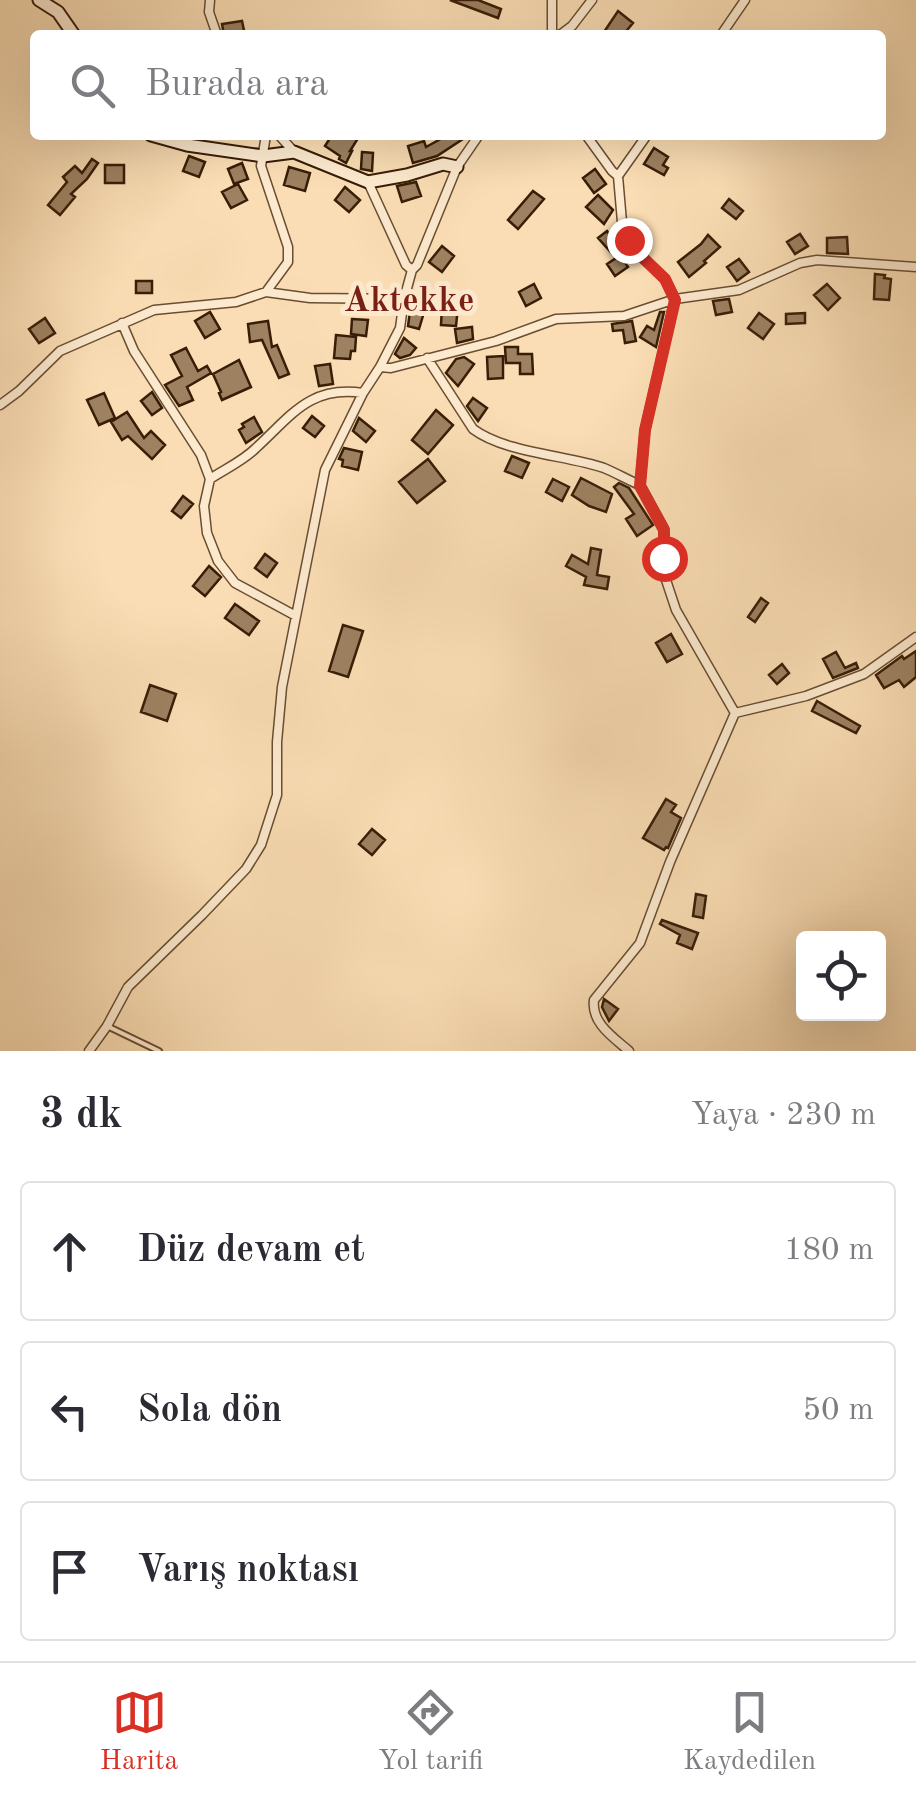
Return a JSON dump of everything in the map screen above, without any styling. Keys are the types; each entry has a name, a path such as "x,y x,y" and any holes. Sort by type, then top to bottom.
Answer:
{"street":[{"path":"40,0 58,12 71,30"},
{"path":"210,0 215,30"},
{"path":"552,0 552,30"},
{"path":"565,30 592,0"},
{"path":"724,30 745,0"},
{"path":"169,140 262,156 294,152 368,182 443,164 457,166"},
{"path":"265,140 262,166 288,247 288,262 266,292"},
{"path":"284,140 294,152"},
{"path":"90,1051 128,986 202,916 246,869 261,845 277,795 282,687 325,470 362,393 400,328 412,270 457,166 475,140"},
{"path":"590,140 618,176"},
{"path":"643,140 618,176 622,222 629,240 665,279 675,300 645,430 640,486 664,530 666,580 676,610 735,713"},
{"path":"368,182 412,270"},
{"path":"380,367 391,368 496,342 556,319 624,316 675,300 739,290 800,263 817,260 916,268"},
{"path":"0,405 60,350 154,310 236,302 266,292 310,298 404,300"},
{"path":"122,323 134,351 200,455 210,479 204,506 206,533 218,561 235,582 296,616"},
{"path":"427,358 473,428 481,434 520,448 604,468 640,486"},
{"path":"210,479 252,452 314,397 343,390 362,393"},
{"path":"735,713 806,696 864,674 916,638"},
{"path":"629,1051 596,1017 594,1000 640,943 670,862 735,713"}],"lane":[{"path":"107,1026 159,1051"}],"building":[{"path":"450,0 478,0 501,9 498,18"},
{"path":"618,11 633,23 627,30 605,30"},
{"path":"242,21 244,30 223,30 222,24"},
{"path":"329,140 357,140 346,163 325,146"},
{"path":"439,140 461,140 437,156 413,163 408,146 424,141 426,147"},
{"path":"654,148 668,157 663,165 668,168 664,175 644,164"},
{"path":"362,152 373,153 372,171 361,169"},
{"path":"189,156 205,162 199,177 183,171"},
{"path":"92,159 98,163 71,194 75,197 60,215 48,205 67,182 63,177 75,166 82,173"},
{"path":"242,163 248,179 234,184 228,169"},
{"path":"105,165 124,165 124,183 105,183"},
{"path":"289,167 310,173 305,191 284,185"},
{"path":"595,169 606,184 594,193 583,178"},
{"path":"416,182 421,196 402,202 397,186"},
{"path":"238,184 247,200 231,208 222,192"},
{"path":"345,187 360,200 349,212 335,200"},
{"path":"533,191 544,199 518,229 508,220"},
{"path":"598,195 613,210 604,224 586,207"},
{"path":"729,199 743,211 736,219 722,208"},
{"path":"607,231 615,242 619,239 634,259 615,276 607,264 616,258 598,238"},
{"path":"800,234 808,246 795,254 787,242"},
{"path":"708,235 720,247 689,277 678,262"},
{"path":"847,237 848,254 827,253 827,238"},
{"path":"442,246 454,256 442,272 429,262"},
{"path":"739,259 749,272 737,281 727,267"},
{"path":"875,274 891,279 889,300 874,299"},
{"path":"136,281 152,281 152,293 136,293"},
{"path":"534,284 541,298 526,306 519,292"},
{"path":"827,284 840,298 828,310 814,295"},
{"path":"729,299 732,312 716,315 713,301"},
{"path":"411,304 425,309 419,329 408,326"},
{"path":"442,306 458,307 456,326 441,325"},
{"path":"210,312 220,329 205,338 195,321"},
{"path":"660,312 664,312 656,347 640,337 647,326 654,330"},
{"path":"759,313 774,324 763,339 748,328"},
{"path":"805,313 805,323 786,324 786,314"},
{"path":"45,318 55,333 39,343 29,329"},
{"path":"352,319 368,320 366,336 351,334"},
{"path":"268,321 272,347 277,345 289,374 279,378 262,340 250,342 248,324"},
{"path":"632,321 636,341 625,343 623,330 613,331 612,324"},
{"path":"472,327 473,339 457,343 455,329"},
{"path":"336,335 356,337 350,359 334,358"},
{"path":"404,338 416,348 400,358 395,354"},
{"path":"505,347 518,347 518,354 532,354 533,374 520,374 520,363 506,363"},
{"path":"186,348 198,371 207,366 211,373 187,387 193,400 179,406 165,385 182,376 171,355"},
{"path":"503,356 503,378 488,379 487,357"},
{"path":"464,357 474,364 458,386 446,373 456,359"},
{"path":"239,360 251,387 222,400 213,374"},
{"path":"330,364 333,384 319,386 315,366"},
{"path":"152,392 162,408 152,415 141,401"},
{"path":"104,393 115,418 99,425 87,400"},
{"path":"473,398 487,408 478,421 467,406"},
{"path":"436,410 453,425 428,454 412,440"},
{"path":"127,412 144,438 151,431 165,445 152,459 128,436 122,440 111,422"},
{"path":"312,416 324,426 315,437 303,428"},
{"path":"254,417 262,432 246,443 239,430"},
{"path":"359,418 375,431 366,442 353,431"},
{"path":"344,448 362,452 358,470 342,466 343,460 339,459"},
{"path":"512,456 529,463 522,478 505,471"},
{"path":"428,459 445,481 417,503 399,482"},
{"path":"581,478 612,494 606,512 572,495"},
{"path":"553,479 569,487 562,501 546,492"},
{"path":"619,483 629,488 653,525 637,536 626,519 634,514 614,487"},
{"path":"183,496 193,504 181,518 172,511"},
{"path":"591,548 601,550 597,575 609,577 607,589 584,585 586,577 566,566 572,555 588,564"},
{"path":"265,554 277,563 267,577 255,568"},
{"path":"209,566 221,577 205,596 193,586"},
{"path":"761,598 768,603 755,622 748,617"},
{"path":"235,604 259,621 249,635 225,618"},
{"path":"343,625 363,631 348,677 329,671"},
{"path":"671,634 682,654 667,662 656,643"},
{"path":"916,651 916,677 904,687 899,680 884,688 876,675"},
{"path":"836,652 845,668 856,663 858,668 833,678 823,659"},
{"path":"782,664 789,673 777,684 769,675"},
{"path":"150,685 176,694 167,721 141,712"},
{"path":"817,701 860,726 856,733 812,711"},
{"path":"666,799 676,805 671,812 681,818 664,850 643,838"},
{"path":"372,829 385,840 372,855 359,844"},
{"path":"696,894 706,896 703,918 693,916"},
{"path":"662,920 698,933 692,949 677,943 680,935 660,924"},
{"path":"604,999 618,1009 609,1021 602,1007"}],"district":[{"name":"Aktekke","path":"409,301"}],"route":[{"path":"629,240 665,279 675,300 645,430 640,486 664,530 664,558"}]}
